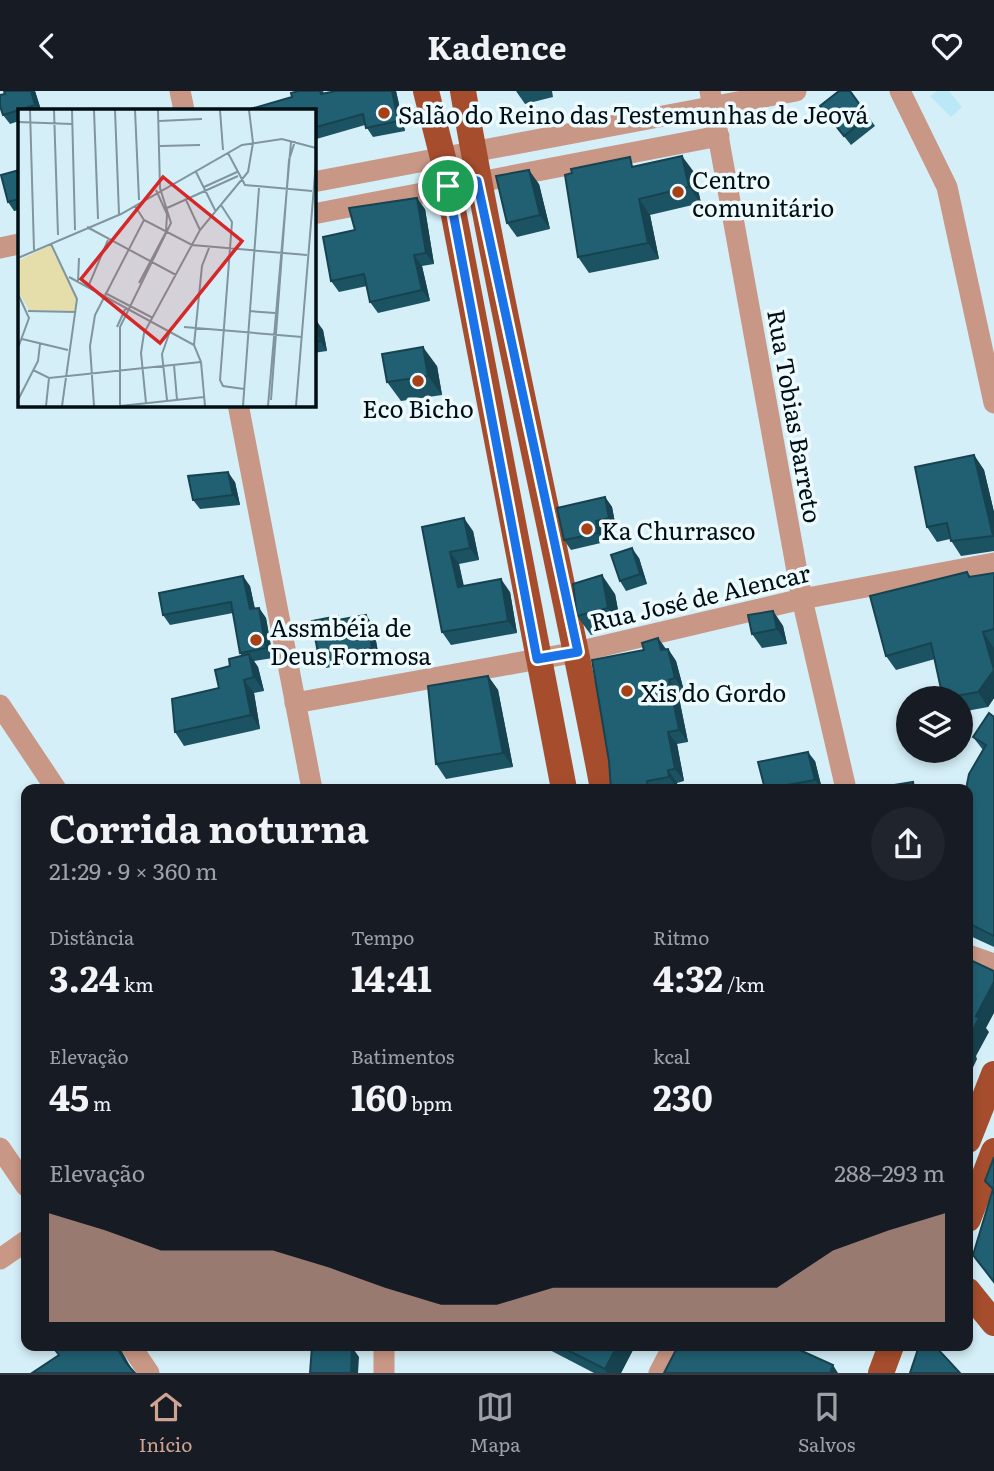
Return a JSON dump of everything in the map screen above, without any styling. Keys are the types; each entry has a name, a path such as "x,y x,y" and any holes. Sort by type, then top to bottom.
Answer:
{"main road":[{"path":"426,91 443,158 563,784"},
{"path":"463,91 477,181 578,652 602,784"},
{"path":"973,1127 994,1074"},
{"path":"973,1206 994,1151"},
{"path":"973,1297 994,1323"},
{"path":"881,1373 889,1351"}],"street":[{"path":"180,91 184,109"},
{"path":"315,183 443,158 712,99 796,91"},
{"path":"900,91 947,187 994,403"},
{"name":"Rua Tobias Barreto","path":"712,99 802,599 845,784"},
{"path":"315,214 719,136"},
{"path":"0,248 18,244"},
{"path":"238,406 311,784"},
{"name":"Rua José de Alencar","path":"295,703 578,652 802,599 994,563"},
{"path":"0,705 53,784"},
{"path":"973,957 994,964"},
{"path":"0,1148 21,1179"},
{"path":"0,1259 21,1244"},
{"path":"134,1351 149,1373"},
{"path":"384,1351 384,1373"},
{"path":"659,1373 670,1351"}],"shaded area":[{"path":"937,91 949,91 962,107 951,117 930,96"}],"building":[{"path":"4,91 31,91 35,105 3,115 0,95 5,94"},
{"path":"392,91 398,121 366,128 363,114 315,127 315,109 250,109 292,97 291,93"},
{"path":"839,91 850,91 868,116 844,136 820,106"},
{"path":"682,156 689,187 639,199 648,243 578,257 565,175 572,173 571,169 630,157 632,167"},
{"path":"18,170 18,199 8,202 1,175"},
{"path":"529,170 540,215 507,223 496,176"},
{"path":"417,198 426,253 414,255 422,290 370,302 364,274 331,281 323,237 355,230 349,208"},
{"path":"315,320 320,341 315,342"},
{"path":"423,347 428,376 387,382 382,354"},
{"path":"974,455 993,536 951,541 947,523 927,527 915,467"},
{"path":"228,472 233,495 193,500 188,476"},
{"path":"605,497 609,518 596,521 598,533 564,540 557,508"},
{"path":"464,518 470,548 450,552 458,587 501,579 508,621 442,632 422,527"},
{"path":"632,548 640,574 620,581 611,555"},
{"path":"967,572 969,577 994,573 994,629 983,632 994,670 978,692 973,693 973,686 940,686 931,643 886,656 870,596"},
{"path":"602,575 608,608 577,616 573,584"},
{"path":"243,576 250,609 259,608 266,648 240,653 231,602 163,615 159,593"},
{"path":"773,611 777,629 752,634 748,615"},
{"path":"366,615 372,648 319,658 312,621"},
{"path":"658,638 661,650 668,649 675,678 669,680 679,730 668,732 675,769 668,770 669,777 647,781 647,784 611,784 592,660 644,650 642,643"},
{"path":"249,654 254,677 244,680 251,715 175,732 172,699 219,688 215,670 230,666 229,659"},
{"path":"488,676 503,753 436,764 428,686"},
{"path":"989,713 994,717 994,936 973,926 973,784 967,784 969,774 986,745 973,737"},
{"path":"808,752 815,780 793,784 764,784 758,762"},
{"path":"973,961 994,971 994,982 976,1016 979,1018 973,1030"},
{"path":"994,1157 994,1282 973,1255 993,1189 985,1181"},
{"path":"56,1351 119,1351 135,1373 32,1373 59,1355"},
{"path":"312,1351 352,1351 351,1373 310,1373"},
{"path":"569,1351 614,1351 605,1369"},
{"path":"675,1351 802,1351 833,1365 830,1373 664,1373"},
{"path":"917,1351 940,1351 960,1373 910,1373"}],"place":[{"name":"Salão do Reino das Testemunhas de Jeová","path":"384,113"},
{"name":"Centro comunitário","path":"678,192"},
{"name":"Eco Bicho","path":"418,381"},
{"name":"Ka Churrasco","path":"587,529"},
{"name":"Assmbéia de Deus Formosa","path":"256,640"},
{"name":"Xis do Gordo","path":"627,691"}],"route":[{"path":"477,181 578,652 537,659 448,186 477,181"}]}
